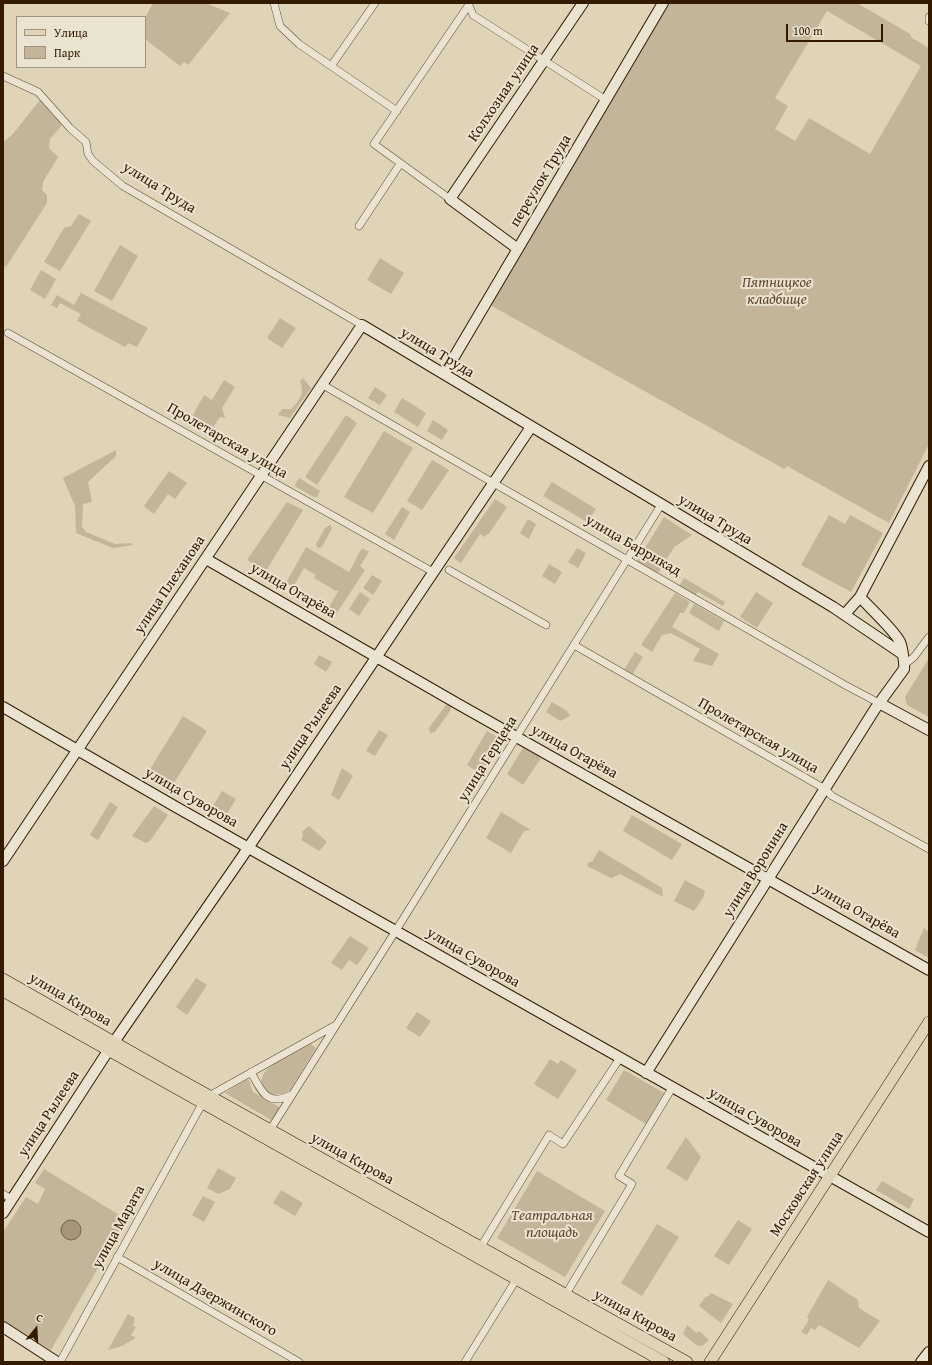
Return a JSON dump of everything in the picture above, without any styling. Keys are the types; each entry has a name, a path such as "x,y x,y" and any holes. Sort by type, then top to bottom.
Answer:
{"main road":[{"name":"улица Кирова","path":"3,979 111,1047"},
{"name":"улица Кирова","path":"3,991 111,1047 516,1280 664,1362"},
{"name":"Московская улица","path":"710,1362 929,1022"},
{"name":"улица Кирова","path":"205,1100 270,1130 687,1362"}],"street":[{"path":"274,3 280,26 299,44 396,111"},
{"path":"332,66 375,3"},
{"name":"Колхозная улица","path":"450,199 582,3"},
{"name":"переулок Труда","path":"444,374 663,3"},
{"path":"518,249 374,144 468,5 473,15 606,100"},
{"path":"929,17 929,22"},
{"name":"улица Труда","path":"3,76 38,92 70,128 86,142 88,154 93,161 123,186 444,374 845,614 903,658"},
{"path":"359,226 400,164"},
{"name":"улица Плеханова","path":"3,861 362,326"},
{"name":"Пролетарская улица","path":"8,333 433,572"},
{"name":"улица Баррикад","path":"323,385 845,685 898,712 929,730"},
{"name":"улица Рылеева","path":"3,1213 8,1196 248,848 531,427"},
{"path":"845,614 860,597 927,473"},
{"name":"улица Герцена","path":"270,1130 334,1026 396,931 661,505"},
{"name":"улица Огарёва","path":"206,559 929,970"},
{"path":"449,570 546,625"},
{"path":"860,597 901,643 903,658 894,685 893,701 898,712"},
{"path":"903,658 914,657 929,637"},
{"name":"Пролетарская улица","path":"574,646 825,789 832,796 929,849"},
{"name":"улица Воронина","path":"646,1073 879,703 894,685"},
{"name":"улица Суворова","path":"3,708 672,1088 929,1232"},
{"name":"улица Герцена","path":"205,1100 251,1072 334,1026"},
{"path":"480,1248 549,1135 564,1144 620,1058"},
{"path":"251,1072 264,1095 273,1099 283,1099 292,1094"},
{"path":"566,1294 632,1184 619,1176 672,1088"},
{"name":"улица Марата","path":"58,1362 205,1100"},
{"name":"улица Дзержинского","path":"117,1257 299,1362"},
{"path":"465,1362 516,1280"},
{"path":"3,1328 58,1362"},
{"path":"921,1362 929,1352"}],"green space":[{"path":"153,3 206,3 230,13 188,65 184,62 180,66 146,40 146,16"},
{"name":"Пятницкое кладбище","path":"669,3 857,3 910,34 912,38 929,48 929,444 889,523 787,466 784,469 490,305","holes":["827,11 921,66 870,154 809,118 795,141 775,129 788,106 775,98"]},
{"path":"40,100 62,125 50,139 49,148 58,157 43,182 42,190 47,195 47,203 6,267 3,265 3,142 12,135"},
{"path":"79,214 91,221 60,271 44,262 64,228 71,226"},
{"path":"120,245 138,256 112,301 94,291"},
{"path":"380,258 404,273 391,294 367,280"},
{"path":"41,270 56,279 45,299 30,290"},
{"path":"81,293 148,328 137,347 128,343 125,347 77,321 81,314 60,303 57,308 51,305 57,295 74,305"},
{"path":"280,318 296,328 282,348 267,338"},
{"path":"303,378 311,388 290,418 278,415 282,409 291,409 297,403 302,393 300,381"},
{"path":"224,380 235,387 222,408 225,418 220,417 209,433 205,434 188,424 204,395 212,400"},
{"path":"375,387 387,395 380,405 368,398"},
{"path":"402,398 426,413 418,427 394,412"},
{"path":"346,415 357,423 317,485 305,477"},
{"path":"433,420 448,430 442,440 427,431"},
{"path":"384,431 413,448 373,513 344,497"},
{"path":"116,450 116,456 88,482 92,502 83,504 82,527 86,532 115,544 131,543 133,545 113,548 76,533 75,506 63,478"},
{"path":"432,460 449,470 422,510 407,501"},
{"path":"169,471 187,483 175,499 168,494 154,514 144,506"},
{"path":"299,478 320,491 317,497 314,497 296,487 295,485"},
{"path":"552,482 596,509 587,522 543,496"},
{"path":"495,499 507,507 488,535 487,534 485,537 480,534 461,563 454,558"},
{"path":"287,502 303,510 266,571 247,560"},
{"path":"402,507 410,512 394,540 385,534"},
{"path":"829,515 845,524 850,515 883,533 851,592 801,565"},
{"path":"664,517 692,535 674,547 657,575 636,563"},
{"path":"528,519 536,524 529,539 520,533"},
{"path":"330,525 332,528 322,547 317,548 316,544 325,528"},
{"path":"306,547 349,572 362,548 369,552 360,566 365,570 333,619 325,614 339,590 336,591 314,578 316,575 304,568 293,587 286,583"},
{"path":"577,548 586,553 578,568 568,562"},
{"path":"549,564 562,572 555,584 542,576"},
{"path":"372,575 382,581 373,595 363,588"},
{"path":"684,578 725,602 723,606 698,592 695,596 679,586"},
{"path":"360,592 370,599 359,616 349,609"},
{"path":"756,592 773,603 757,628 740,617"},
{"path":"675,593 690,602 684,613 680,613 672,627 719,654 712,666 693,661 700,649 671,633 662,635 652,652 641,645"},
{"path":"694,604 724,621 719,631 689,613"},
{"path":"635,652 643,657 632,675 624,670"},
{"path":"319,655 332,662 326,672 314,664"},
{"path":"929,658 929,717 907,705 905,697"},
{"path":"552,702 567,711 570,716 560,721 546,712"},
{"path":"446,705 451,707 450,711 435,732 430,733 429,728"},
{"path":"183,716 207,731 170,789 147,774"},
{"path":"379,730 388,735 375,756 366,751"},
{"path":"487,731 499,738 495,744 498,746 481,774 467,765"},
{"path":"523,748 541,758 523,785 507,774"},
{"path":"342,768 353,776 339,800 331,795"},
{"path":"222,791 236,799 225,817 211,809"},
{"path":"110,802 118,807 98,840 90,835"},
{"path":"154,806 168,815 150,841 146,843 132,836"},
{"path":"501,812 531,830 524,831 511,853 486,838"},
{"path":"632,815 682,844 672,860 623,831"},
{"path":"309,826 327,842 319,851 301,840 303,836 302,832"},
{"path":"599,850 662,888 663,897 620,874 611,878 587,866 589,862 592,862"},
{"path":"685,880 705,891 703,898 694,911 674,901"},
{"path":"924,928 929,932 929,958 915,950"},
{"path":"350,936 369,948 357,965 349,960 342,970 331,963"},
{"path":"196,978 207,985 187,1015 176,1007"},
{"path":"417,1012 431,1021 420,1037 406,1028"},
{"path":"310,1043 316,1048 290,1090 285,1093 274,1094 265,1090 261,1081 266,1071 277,1062"},
{"path":"550,1059 558,1064 561,1060 577,1070 558,1099 534,1084"},
{"path":"624,1070 664,1093 646,1124 606,1100"},
{"path":"246,1080 249,1080 253,1092 281,1108 273,1121 225,1093"},
{"path":"686,1137 701,1157 687,1181 666,1168"},
{"path":"218,1168 236,1178 230,1189 218,1194 207,1188"},
{"path":"44,1169 126,1219 51,1350 3,1321 3,1232 26,1197 38,1204 45,1189 35,1183"},
{"name":"Театральная площадь","path":"537,1171 605,1211 565,1277 497,1238"},
{"path":"882,1181 914,1199 909,1209 876,1190"},
{"path":"281,1190 303,1203 295,1216 273,1203"},
{"path":"203,1196 215,1202 204,1222 192,1215"},
{"path":"738,1220 752,1229 729,1265 714,1256"},
{"path":"657,1224 679,1237 642,1296 621,1283"},
{"path":"828,1280 858,1300 859,1308 880,1321 859,1348 819,1325 815,1330 811,1328 807,1335 801,1332 809,1320 807,1317"},
{"path":"711,1293 733,1304 721,1323 699,1306 706,1296 708,1297"},
{"path":"128,1314 135,1318 133,1326 136,1327 131,1335 136,1338 122,1346 108,1350"},
{"path":"687,1325 697,1333 699,1331 709,1340 702,1346 696,1345 683,1334"}],"shaded area":[{"path":"71,1220 78,1223 81,1230 78,1237 71,1240 64,1237 61,1230 64,1223"}]}
